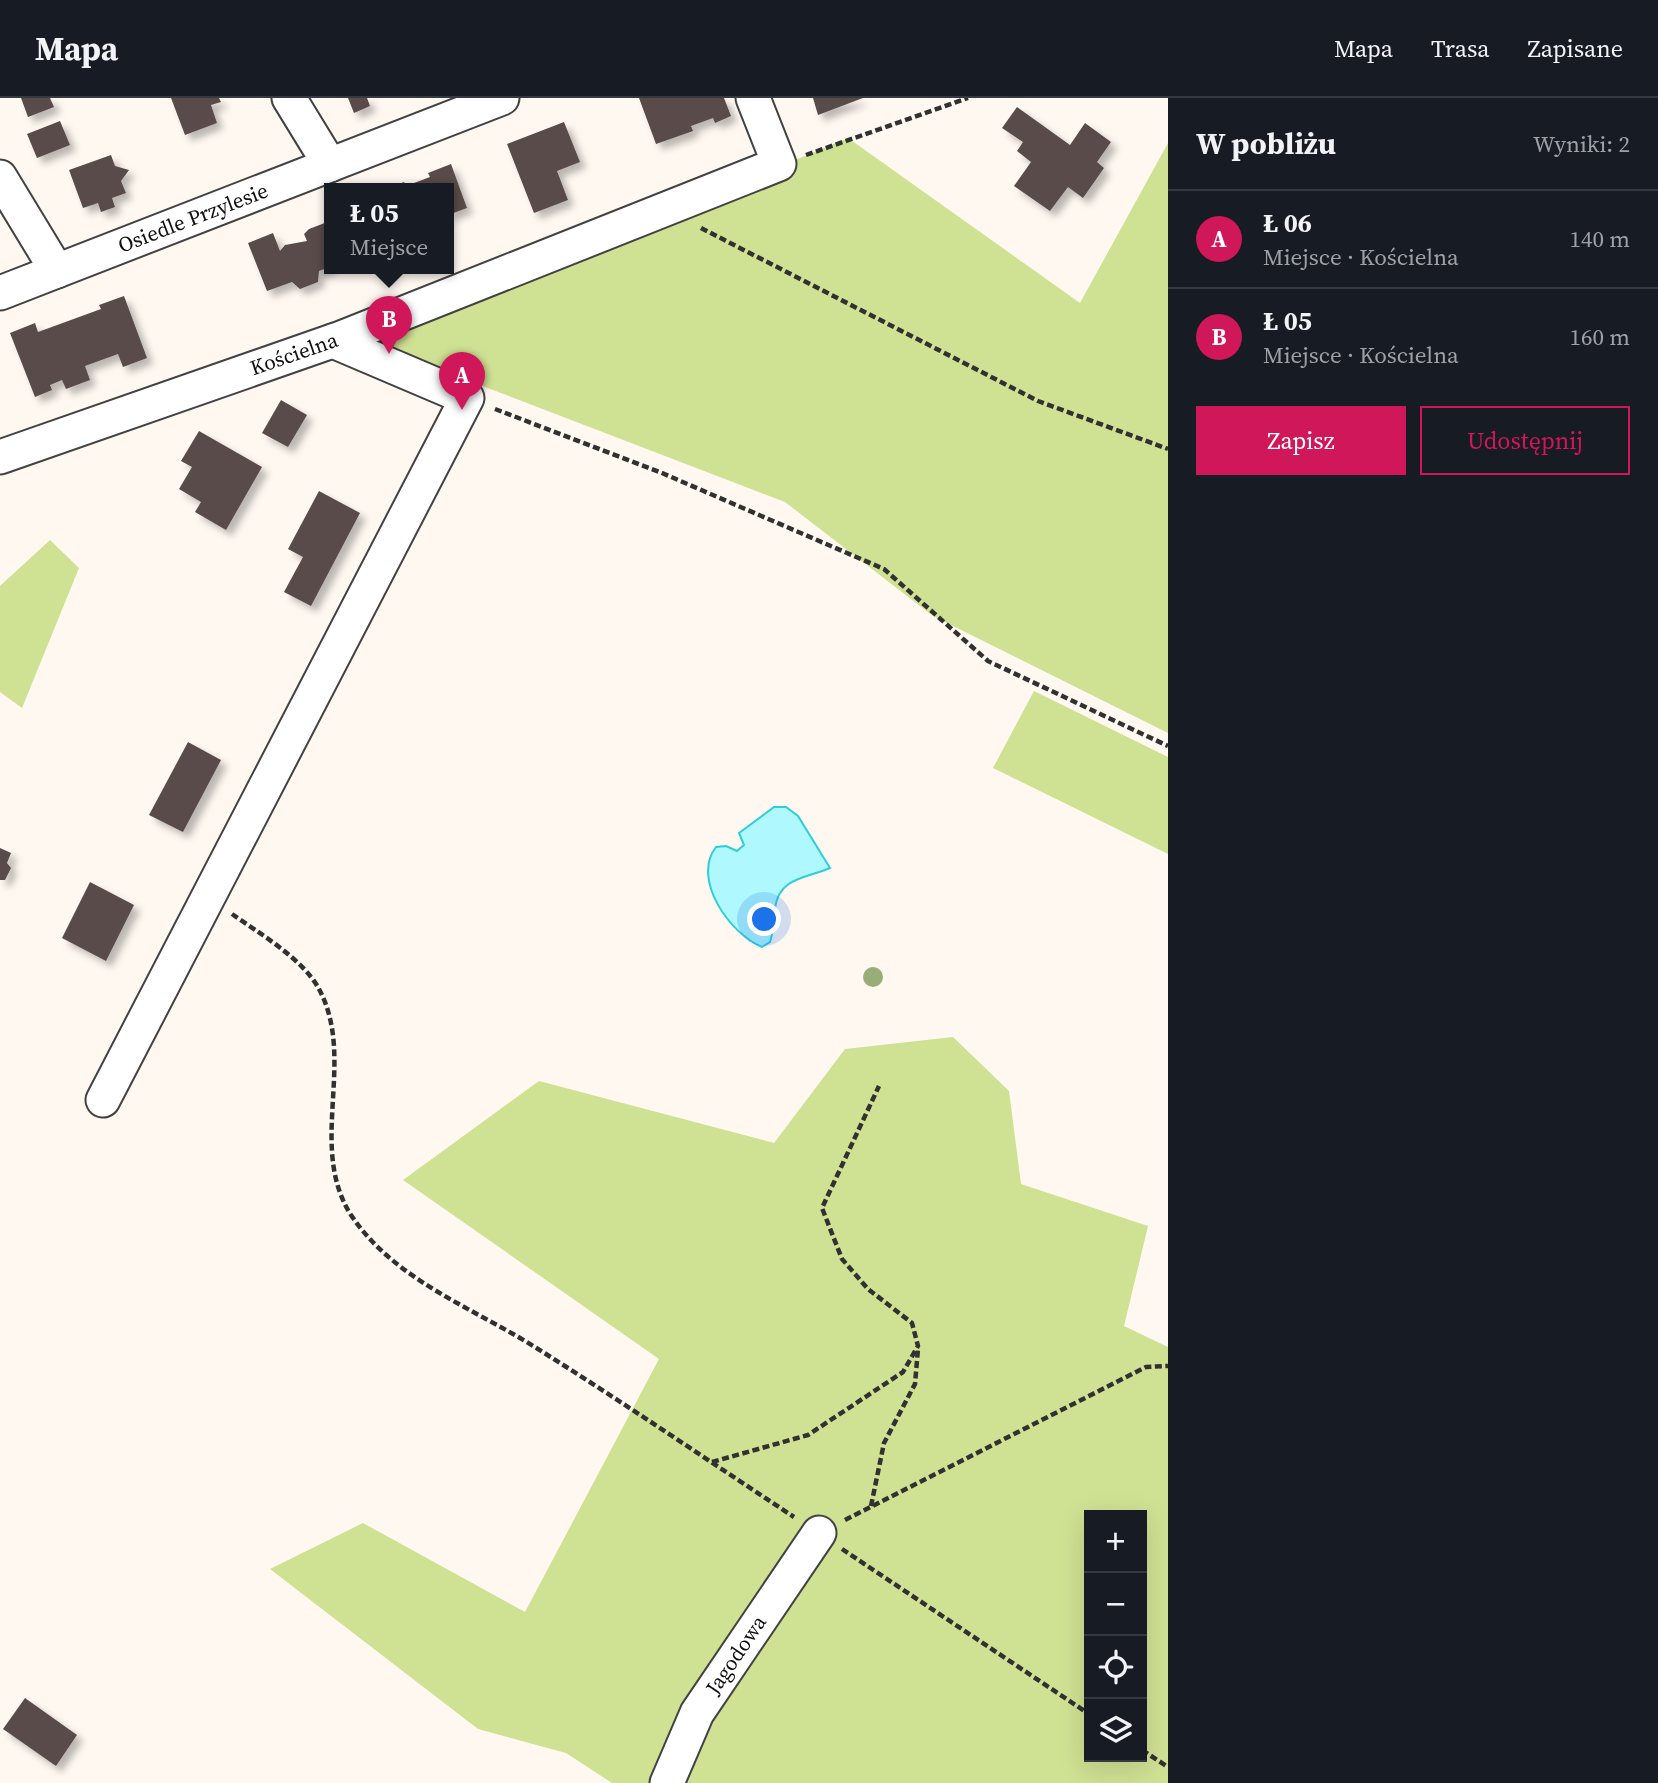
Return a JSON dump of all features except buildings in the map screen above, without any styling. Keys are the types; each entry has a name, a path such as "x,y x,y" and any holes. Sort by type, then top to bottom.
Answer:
{"street":[{"path":"289,98 330,164"},
{"name":"Osiedle Przylesie","path":"0,293 502,98"},
{"path":"753,98 779,164"},
{"name":"Kościelna","path":"0,457 333,341 779,164"},
{"path":"0,177 57,271"},
{"path":"103,1100 467,398 333,341"},
{"name":"Jagodowa","path":"667,1783 697,1713 819,1533"}],"path":[{"path":"779,164 968,98"},
{"path":"665,209 1038,401 1168,449"},
{"path":"467,398 662,473 884,569 988,661 1168,746"},
{"path":"208,897 288,954 318,987 333,1023 336,1060 331,1136 334,1177 351,1214 381,1248 427,1288 501,1326 819,1533 1084,1711"},
{"path":"871,1507 884,1443 915,1384 918,1346 912,1323 868,1289 842,1259 822,1208 879,1086"},
{"path":"711,1462 808,1435 903,1372 918,1346"},
{"path":"819,1533 1146,1367 1168,1366"},
{"path":"1147,1752 1168,1767"}],"green space":[{"path":"848,138 1080,303 1168,143 1168,733 933,616 785,502 363,340"},
{"path":"50,540 79,568 22,708 0,692 0,586"},
{"path":"1034,691 1168,757 1168,854 993,768"},
{"path":"953,1037 1009,1091 1021,1184 1148,1226 1124,1326 1168,1347 1168,1783 612,1783 566,1753 478,1729 270,1569 363,1523 525,1612 659,1359 403,1180 539,1081 774,1143 845,1049"}],"water":[{"path":"774,807 786,807 798,816 830,868 795,880 782,890 775,908 770,942 762,947 738,930 718,904 711,889 709,860 716,847 726,846 737,851 744,845 739,833"}],"place":[{"name":"Ł 05","path":"389,354"},
{"name":"Ł 06","path":"462,410"}]}
